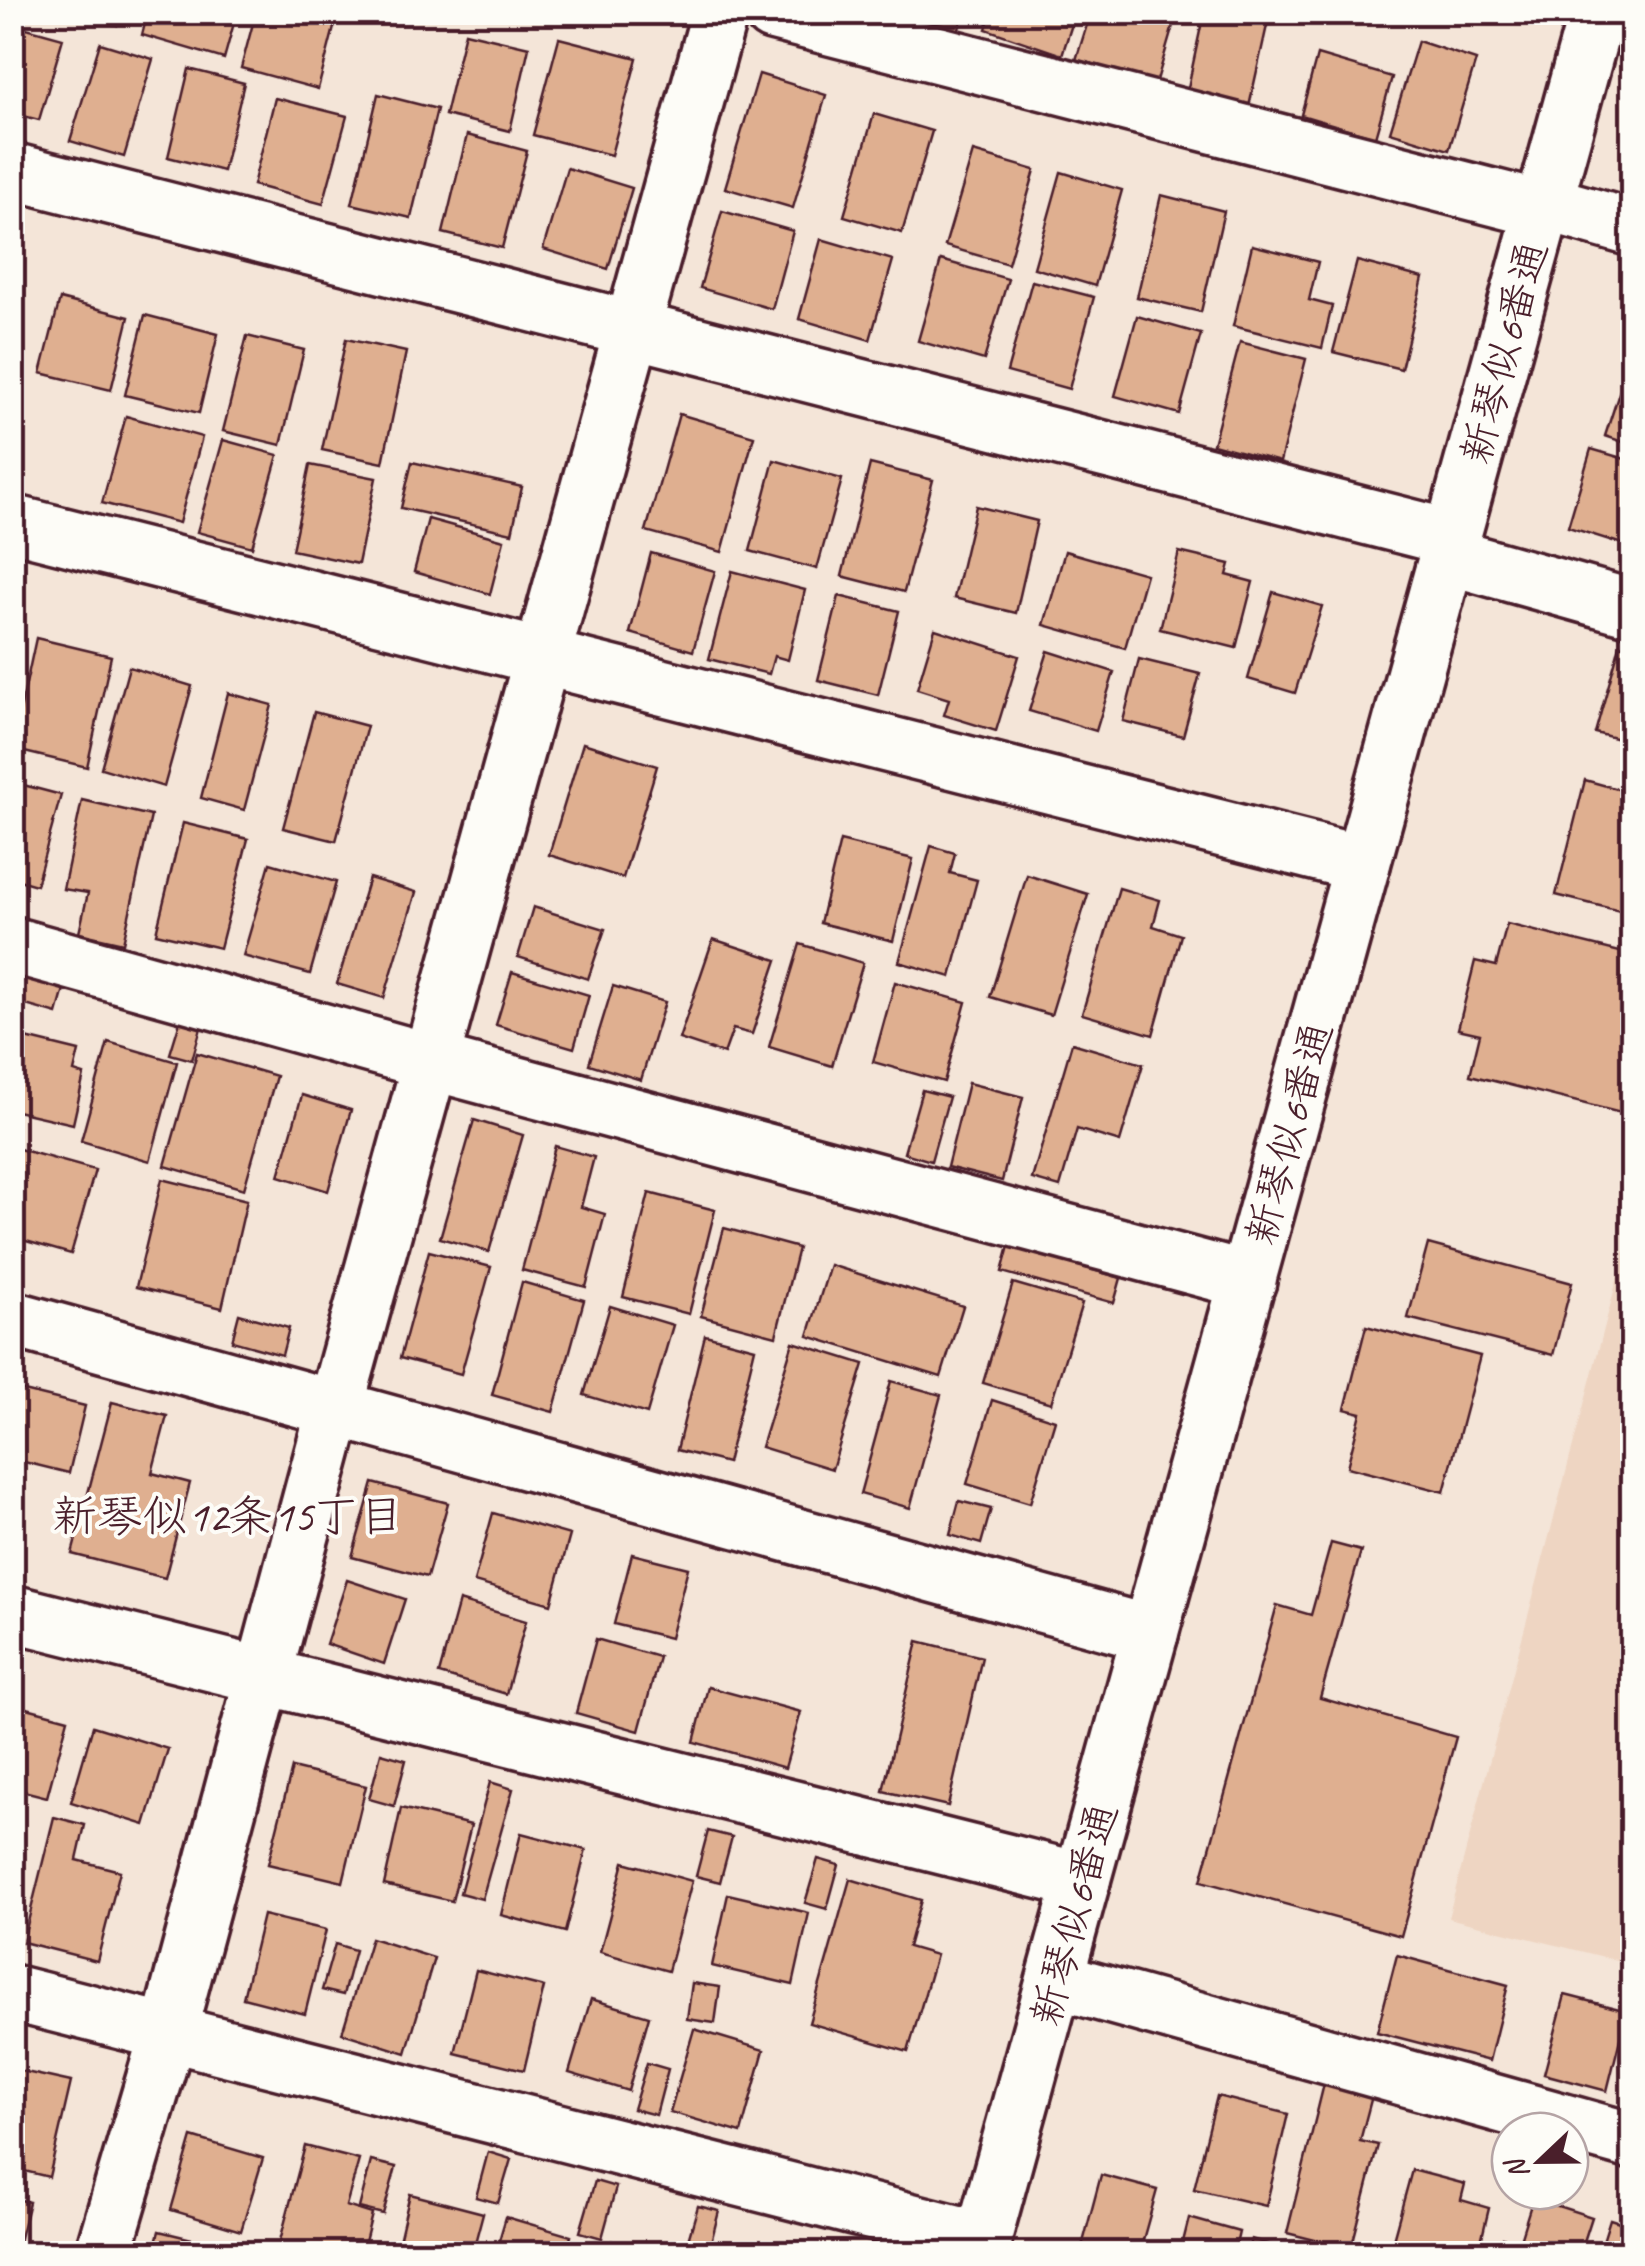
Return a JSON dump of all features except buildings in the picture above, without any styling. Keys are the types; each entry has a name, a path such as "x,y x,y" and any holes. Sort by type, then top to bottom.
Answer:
{"street":[{"path":"103,2254 168,2033 335,1408 720,12"},
{"path":"772,12 1632,228"},
{"name":"新琴似6番通","path":"981,2247 1597,12"},
{"path":"12,171 632,329 1450,547 1632,608"},
{"path":"12,523 1362,864"},
{"path":"12,945 1248,1281"},
{"path":"12,1319 1150,1634"},
{"path":"12,1614 1082,1881"},
{"path":"1055,1980 1632,2141"},
{"path":"12,1993 981,2247"}],"shaded area":[{"path":"1632,1223 1632,1964 1448,1918"}],"district":[{"name":"新琴似12条15丁目","path":"228,1515"}]}
